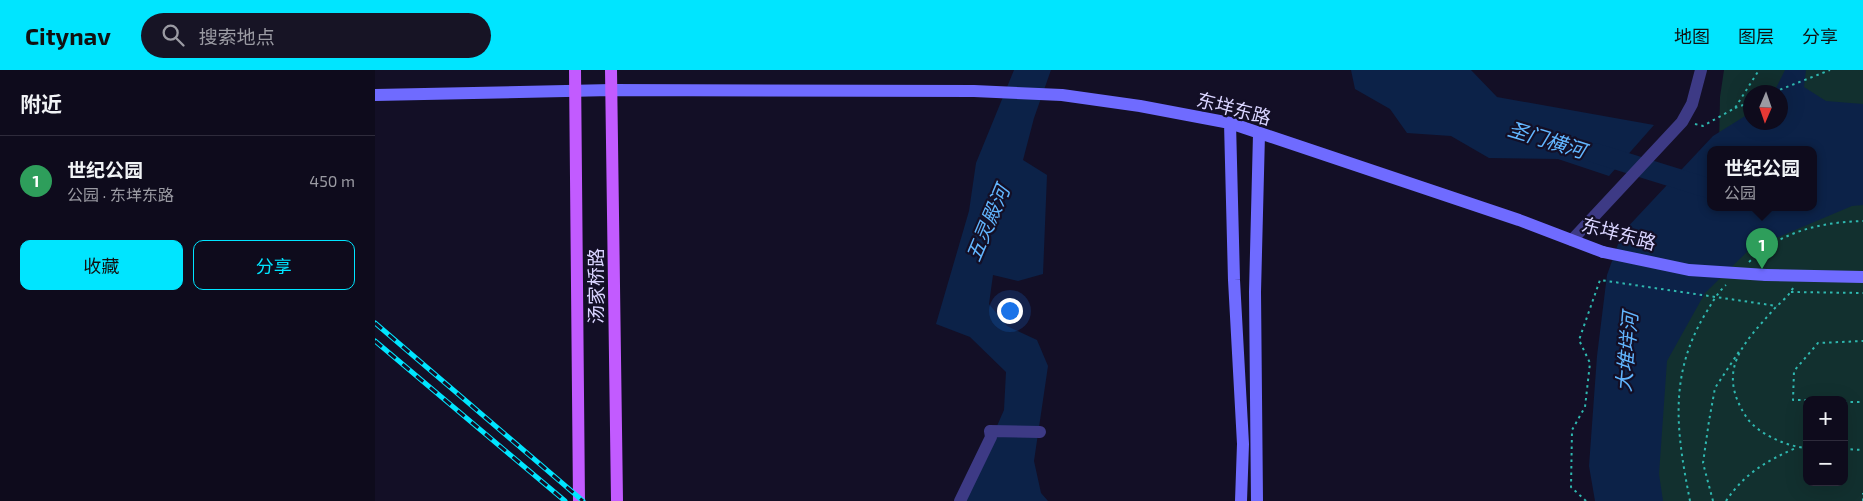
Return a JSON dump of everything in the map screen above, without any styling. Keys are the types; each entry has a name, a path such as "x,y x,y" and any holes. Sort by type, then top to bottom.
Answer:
{"main road":[{"name":"汤家桥路","path":"575,70 579,501"},
{"name":"汤家桥路","path":"611,70 617,501"},
{"name":"东垟东路","path":"375,95 575,90 974,91 1062,95 1140,106 1230,123 1519,220 1603,252 1689,270 1766,275 1863,277"},
{"path":"1230,123 1234,280 1243,444 1241,501"},
{"path":"1257,501 1255,292 1259,134"}],"street":[{"path":"1572,240 1681,122 1692,104 1701,70"},
{"path":"960,501 991,437 990,431 1040,432"}],"path":[{"path":"1735,108 1759,70"},
{"path":"1788,87 1830,70"},
{"path":"1681,122 1703,126 1743,105"},
{"path":"1744,267 1763,249 1785,236 1824,223 1863,221"},
{"path":"1713,501 1703,464 1715,388 1743,345 1791,292 1799,275"},
{"path":"1690,501 1680,452 1677,407 1682,366 1697,328 1715,297 1731,279"},
{"path":"1586,501 1571,487 1572,430 1585,408 1590,363 1579,340 1600,280 1777,306"},
{"path":"1791,292 1863,294"},
{"path":"1803,400 1793,400 1794,371 1819,343 1863,341"},
{"path":"1743,345 1735,364 1733,382 1736,402 1749,421 1764,433 1796,448"},
{"path":"1848,402 1863,402"},
{"path":"1727,501 1742,480 1765,461 1796,448 1803,448"},
{"path":"1848,449 1863,450"},
{"path":"1863,493 1863,501"}],"green space":[{"path":"1724,70 1863,70 1863,501 1617,501 1710,211 1817,211 1817,146 1719,146 1720,97"}],"water":[{"name":"五灵殿河","path":"1014,70 1051,70 1034,118 1023,160 1047,175 1043,274 1018,281 993,275 989,304 1007,326 1037,340 1048,366 1034,461 1041,493 1048,501 964,501 1004,410 1006,372 970,337 936,324 969,211 976,163"},
{"path":"1351,70 1471,70 1497,97 1654,125 1609,176 1558,159 1489,158 1451,136 1407,133 1390,109 1355,89"},
{"name":"大堆垟河","path":"1785,70 1806,70 1804,87 1826,101 1863,104 1863,205 1852,206 1750,249 1705,293 1667,361 1659,474 1663,501 1595,501 1589,466 1597,356 1607,275 1622,233 1713,136 1743,117 1743,130 1788,130 1788,85 1778,85"}],"waterway":[{"name":"圣门横河","path":"1595,153 1707,188"}],"railway":[{"path":"375,323 583,501"},
{"path":"375,341 565,501"}],"place":[{"name":"世纪公园","path":"1762,269"}]}
